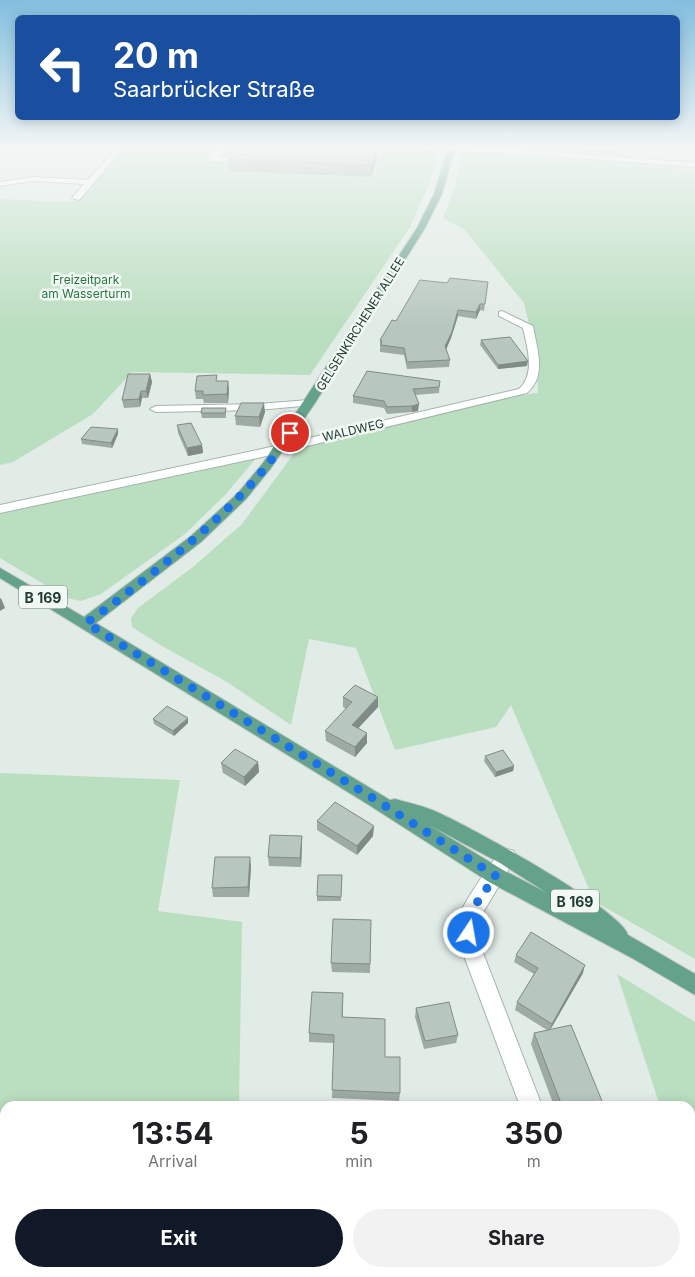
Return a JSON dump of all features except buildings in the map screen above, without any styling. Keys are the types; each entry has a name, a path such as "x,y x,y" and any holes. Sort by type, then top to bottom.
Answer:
{"main road":[{"name":"GELSENKIRCHENER ALLEE","path":"86,623 196,539 242,496 280,449 421,228 431,208"},
{"name":"B 169","path":"0,572 376,800 496,876 639,951 695,986"},
{"name":"B 169","path":"376,800 431,817 507,857 592,912 639,951"}],"street":[{"name":"WALDWEG","path":"0,510 280,449 523,391 533,381 533,353 528,326 502,314"},
{"path":"156,409 309,404"},
{"path":"507,857 479,899 468,920 470,945 529,1101"}],"green space":[{"name":"Freizeitpark am Wasserturm","path":"0,208 419,208 410,227 310,375 132,372 93,414 13,462 0,465"},
{"path":"447,208 695,208 695,959 594,901 511,705 496,727 395,750 356,648 309,639 291,725 227,682 132,627 131,618 138,608 193,567 242,524 300,445 503,397 538,393 536,354 524,303 465,230 443,218"},
{"path":"257,457 225,495 185,534 101,594 81,601 67,598 0,558 0,512"},
{"path":"0,773 180,780 158,911 242,922 239,1101 0,1101"},
{"path":"617,974 695,1022 695,1101 658,1101"}],"route":[{"path":"290,433 280,449 242,496 196,539 86,623 376,800 496,876 479,899 468,920 469,933"}]}
